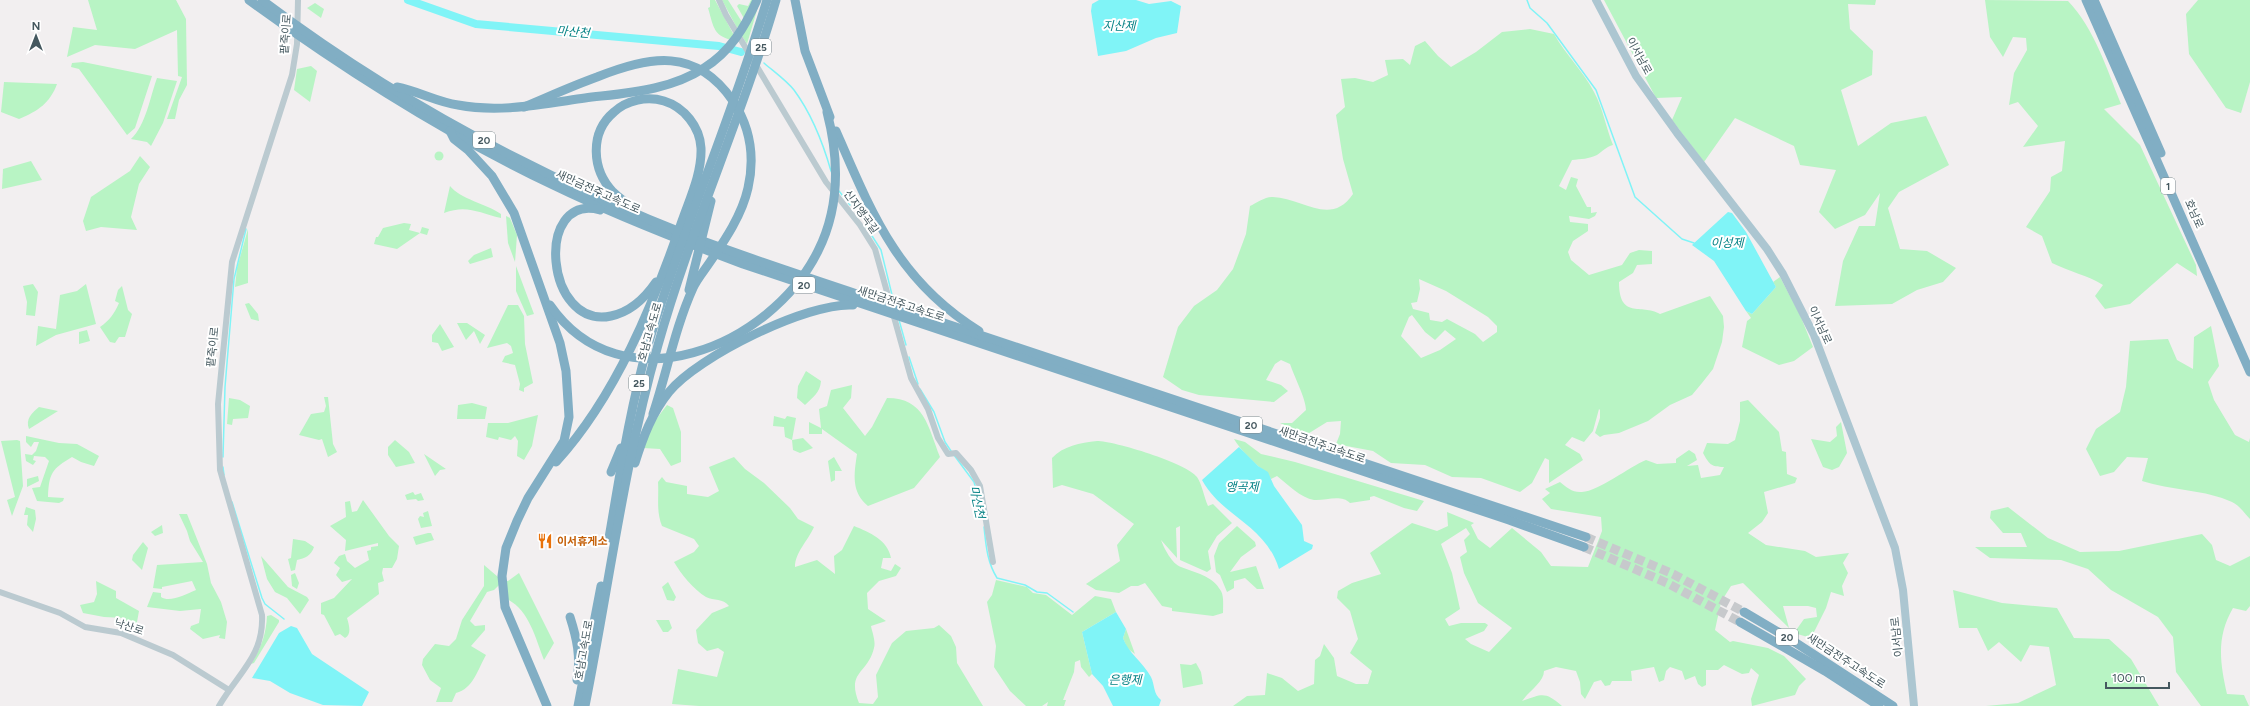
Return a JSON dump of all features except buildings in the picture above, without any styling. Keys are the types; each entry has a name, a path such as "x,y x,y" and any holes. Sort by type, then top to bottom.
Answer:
{"highway":[{"name":"새만금전주고속도로","path":"249,0 318,40 388,85 516,157 640,215 657,227"},
{"name":"새만금전주고속도로","path":"262,0 280,18 318,50 394,98 449,130 552,185 618,214 657,227 745,261 864,301 919,323 1487,512 1584,548"},
{"path":"388,85 459,105 499,108 524,107 657,88 691,76 718,58 732,44 738,28 757,0"},
{"name":"호남고속도로","path":"578,706 641,374 674,265 768,6 776,0"},
{"path":"795,0 800,33 810,68 827,112 870,208 888,242 919,284 948,310 992,339"},
{"path":"2089,1 2086,7 2109,64"},
{"name":"호남로","path":"2089,1 2250,372"},
{"name":"호남로","path":"2089,1 2250,356"},
{"name":"호남고속도로","path":"585,706 613,549 642,402 666,316 749,83 768,6"},
{"path":"524,107 619,68 642,62 669,60 693,66 712,78 732,100 746,126 750,144 751,168 744,201 726,237 694,286 683,312"},
{"path":"536,484 579,437 601,404 646,313 668,264 697,178 700,161 700,139 693,123 684,113 672,104 655,99 634,101 618,108 608,118 600,130 596,147 597,166 602,178 614,193 640,215"},
{"path":"542,293 560,318 579,336 602,348 616,353 650,358 690,354 723,343 738,336 767,316 781,303 809,268 819,250 833,205 836,160 833,136 827,112"},
{"path":"449,130 454,139 468,150 492,176 504,194 520,230 560,343 566,371 569,417 564,441 528,498 512,533 503,562 502,576 506,607 510,620 547,706"},
{"path":"697,178 723,130"},
{"path":"2139,132 2185,232 2196,248"},
{"path":"597,644 612,589 634,468 653,414 683,312 726,147"},
{"path":"618,214 593,208 575,212 562,225 557,236 555,249 559,276 570,299 578,309 587,315 604,318 626,311 646,294 668,264"},
{"name":"새만금전주고속도로","path":"864,301 916,314 1586,537"},
{"path":"653,414 670,390 683,376 732,347 767,329 812,312 844,304 864,301"},
{"path":"611,472 620,454 633,397 641,374"},
{"name":"새만금전주고속도로","path":"1744,612 1827,667 1879,706"},
{"path":"570,617 576,636 580,662 574,706"},
{"name":"새만금전주고속도로","path":"1740,622 1827,667"},
{"name":"새만금전주고속도로","path":"1837,674 1893,706"}],"main road":[{"name":"이서남로","path":"1596,0 1636,76 1676,133 1767,249 1783,274 1814,335 1894,548 1903,590 1914,706"}],"street":[{"name":"팥죽이로","path":"229,690 246,668 260,644 263,631 262,615 255,587 220,470 218,404 223,347 232,262 292,75 297,44 298,0"},
{"name":"신지앵곡길","path":"719,0 738,28 770,88 826,182 860,225 875,249 911,378 928,409 938,438 948,454 956,453 971,470 980,486 993,562"},
{"name":"낙산로","path":"0,592 60,613 85,627 121,633 173,655 229,690"},
{"path":"219,706 229,690"}],"green space":[{"path":"88,0 176,0 186,19 187,85 179,100 175,119 167,119 182,77 178,76 177,30 135,49 95,45 67,57 73,27 97,30"},
{"path":"710,0 715,0 736,39 735,41 722,37 713,26 708,8 710,7"},
{"path":"722,0 728,0 742,22 737,28"},
{"path":"751,0 760,0 747,44 742,36 746,22 737,6 739,4 748,6"},
{"path":"1604,0 1876,0 1875,5 1848,4 1850,29 1873,51 1872,75 1841,90 1858,146 1891,123 1926,116 1949,165 1899,192 1888,208 1900,249 1927,251 1956,268 1943,282 1917,290 1892,304 1835,306 1843,261 1859,226 1875,226 1880,193 1865,215 1835,229 1819,212 1836,170 1800,165 1794,146 1735,118 1704,162 1672,120 1682,97 1656,98"},
{"path":"1985,0 2068,1 2077,12 2093,36 2121,104 2104,109 2140,145 2196,265 2197,276 2177,263 2130,304 2105,309 2095,296 2103,285 2052,263 2042,236 2026,227 2050,191 2051,177 2062,171 2065,141 2023,147 2038,126 2018,102 2009,105 2014,73 2027,50 2026,38 2013,37 2003,57 1990,37"},
{"path":"2198,0 2250,0 2250,82 2241,113 2226,108 2189,54 2186,14"},
{"path":"315,3 324,9 321,18 307,8"},
{"path":"1530,29 1554,34 1594,92 1600,105 1613,145 1597,155 1585,159 1572,160 1559,186 1566,190 1571,177 1578,179 1576,186 1587,207 1591,207 1591,213 1597,212 1595,216 1589,219 1569,216 1570,222 1588,224 1588,231 1573,241 1568,252 1571,260 1589,275 1622,265 1630,253 1639,250 1652,251 1652,264 1637,265 1633,273 1619,282 1620,294 1627,306 1653,311 1660,314 1710,296 1723,316 1724,327 1722,342 1713,369 1692,395 1670,405 1648,421 1619,433 1600,437 1595,433 1600,418 1599,409 1593,431 1584,442 1572,437 1565,445 1580,454 1583,460 1549,483 1549,460 1545,458 1532,483 1520,492 1481,478 1452,477 1425,465 1391,463 1373,451 1336,444 1340,434 1341,421 1327,422 1306,435 1280,423 1292,423 1306,410 1302,394 1290,364 1281,360 1275,364 1266,380 1281,385 1288,391 1274,402 1199,395 1182,390 1163,377 1178,327 1194,306 1217,290 1233,269 1246,234 1250,206 1264,199 1273,197 1326,210 1335,209 1344,204 1353,194 1343,159 1336,115 1345,107 1341,79 1355,78 1373,82 1388,75 1385,60 1403,59 1410,65 1415,46 1425,41 1438,56 1451,67 1476,52 1502,32","holes":["1419,279 1446,291 1488,317 1497,326 1497,332 1483,342 1475,334 1447,319 1442,322 1430,320 1429,313 1413,309 1411,303 1417,302 1420,289","1412,315 1425,332 1435,340 1445,330 1456,339 1440,350 1421,358 1401,336 1409,317"]},
{"path":"83,62 152,76 135,128 127,135 79,69 71,67 72,63"},
{"path":"311,66 317,71 310,102 294,90 297,69"},
{"path":"157,78 177,81 163,123 151,146 147,142 131,139 144,119"},
{"path":"4,82 57,84 51,96 42,106 19,119 1,112"},
{"path":"437,152 441,152 443,156 441,160 437,160 435,158 435,154"},
{"path":"140,156 150,167 139,184 131,217 137,230 101,227 86,231 83,221 91,197 130,171"},
{"path":"31,161 42,180 2,189 3,169"},
{"path":"450,186 454,191 467,198 495,210 501,214 501,218 466,209 452,210 444,213"},
{"path":"506,216 510,218 517,235 515,262 508,243"},
{"path":"404,223 411,224 409,230 420,233 397,249 374,244 376,237 378,237 383,228"},
{"path":"422,227 429,229 427,235 420,233"},
{"path":"248,229 248,283 235,287 237,268"},
{"path":"491,248 493,257 470,264 468,261 474,255"},
{"path":"516,266 534,314 527,316 516,291"},
{"path":"1780,277 1800,315 1813,347 1794,361 1779,365 1742,347 1747,321 1751,318 1746,311 1752,314 1776,287 1773,282"},
{"path":"33,284 38,292 35,316 26,315 27,302 23,286"},
{"path":"86,284 96,324 56,335 36,346 38,326 56,329 60,295 77,291"},
{"path":"122,286 128,310 132,314 125,337 119,337 115,343 110,342 100,327 109,319 119,303 115,301 118,290"},
{"path":"249,303 258,314 259,321 251,319 245,304"},
{"path":"508,305 518,305 524,316 525,344 533,383 524,388 524,392 519,390 520,384 515,365 502,362 505,356 513,353 511,346 507,343 487,348"},
{"path":"457,323 467,323 485,335 480,344 474,331 466,340"},
{"path":"440,324 454,347 442,351 438,343 432,342 432,335"},
{"path":"2211,326 2219,366 2208,382 2214,400 2235,435 2249,442 2250,438 2250,519 2237,505 2222,498 2200,492 2142,481 2148,458 2127,457 2114,472 2100,476 2086,449 2096,429 2120,412 2126,387 2130,341 2168,339 2177,360 2193,369 2194,337"},
{"path":"87,330 90,341 79,344 79,332"},
{"path":"806,371 821,381 818,392 805,405 797,398 798,386"},
{"path":"852,385 851,398 843,408 865,436 872,427 887,398 900,399 910,403 923,416 940,457 914,488 868,506 863,501 856,489 855,469 857,454 822,429 822,434 809,434 809,422 821,428 819,409 827,406 831,390"},
{"path":"324,397 328,397 333,444 337,452 328,457 322,439 319,440 299,435 311,414 324,412 326,406"},
{"path":"229,398 240,400 250,406 248,418 233,419 232,425 227,424"},
{"path":"1748,400 1779,432 1782,451 1786,452 1787,474 1797,478 1795,483 1764,492 1768,513 1762,522 1748,533 1766,545 1805,551 1816,557 1849,553 1843,563 1848,573 1842,586 1844,596 1831,592 1826,608 1811,638 1794,633 1804,619 1817,617 1816,608 1808,606 1783,606 1789,628 1743,583 1731,586 1721,602 1715,630 1730,642 1733,641 1768,648 1784,656 1806,679 1799,686 1795,695 1752,706 1751,699 1759,675 1751,668 1749,673 1742,674 1724,665 1718,670 1706,670 1706,685 1702,687 1698,684 1695,676 1685,680 1682,671 1670,667 1666,671 1664,680 1659,682 1654,667 1631,671 1632,681 1612,681 1610,685 1605,686 1601,680 1594,682 1585,699 1581,694 1580,682 1576,671 1556,667 1544,671 1542,679 1522,701 1543,695 1551,698 1562,706 1233,706 1247,696 1265,695 1267,673 1282,678 1298,691 1314,684 1315,660 1320,656 1324,644 1334,658 1337,676 1356,684 1368,684 1372,671 1350,653 1358,639 1350,611 1337,598 1338,591 1352,583 1381,574 1370,553 1412,523 1437,531 1448,526 1447,512 1474,523 1471,525 1478,539 1490,548 1512,528 1541,552 1551,566 1588,567 1602,531 1601,517 1551,509 1542,499 1550,493 1545,489 1560,482 1576,492 1589,491 1646,460 1657,464 1676,463 1676,459 1689,450 1695,454 1697,460 1687,466 1698,465 1701,478 1720,475 1724,467 1711,464 1703,453 1707,443 1728,444 1735,440 1740,421 1740,402","holes":["1466,528 1470,534 1464,540 1467,552 1460,557 1464,573 1478,603 1512,628 1489,652 1471,644 1465,639 1484,631 1488,625 1485,623 1461,623 1449,626 1445,619 1460,609 1452,573 1441,544"]},
{"path":"472,403 487,407 485,419 457,419 458,405"},
{"path":"667,405 673,408 681,432 681,462 671,466 660,449 643,448 648,430"},
{"path":"39,407 58,411 29,429 29,419"},
{"path":"538,415 532,446 524,460 517,456 518,441 515,436 511,440 499,437 498,440 486,437 488,423 508,423"},
{"path":"774,416 785,419 787,416 796,418 792,440 785,437 784,427 773,426"},
{"path":"1841,422 1847,453 1839,467 1832,470 1823,467 1811,439 1830,442 1837,436 1836,427"},
{"path":"26,436 59,443 77,444 99,456 94,466 81,462 72,457 60,465 53,472 49,482 48,497 64,498 63,501 59,503 37,501 32,488 40,487 49,461 45,457 34,456 33,460 36,461 33,465 26,461 25,454 32,455 36,451 39,442 34,442 31,447 26,442"},
{"path":"803,438 813,448 800,453 793,450 792,440"},
{"path":"1234,439 1245,442 1261,454 1295,462 1424,501 1417,511 1404,508 1374,496 1370,497 1370,500 1350,503 1346,500 1338,498 1318,500 1309,499 1294,490 1277,476 1271,479 1267,473 1245,453"},
{"path":"395,440 409,452 415,463 396,467 388,455 388,447"},
{"path":"1,441 20,441 23,486 12,516 7,500 15,497"},
{"path":"1097,441 1150,454 1180,465 1191,471 1199,480 1208,506 1213,504 1232,523 1217,536 1208,551 1211,569 1207,572 1180,560 1180,526 1176,528 1177,558 1161,540 1174,563 1203,575 1213,581 1223,596 1223,613 1213,616 1172,611 1172,608 1162,606 1145,583 1138,586 1131,586 1119,593 1096,590 1086,584 1120,561 1117,545 1134,524 1093,494 1062,485 1053,488 1052,458 1067,448 1078,444"},
{"path":"424,454 446,469 440,470 435,476"},
{"path":"734,457 745,469 764,483 790,508 798,519 814,527 799,551 795,567 817,560 835,574 834,556 842,550 854,526 872,534 886,546 891,558 883,558 881,568 891,571 895,564 901,568 896,576 879,581 867,593 868,609 886,621 871,626 874,648 871,657 856,678 855,685 859,703 873,704 878,697 876,675 892,643 906,631 934,628 939,625 951,636 956,647 957,663 983,706 699,706 672,704 678,669 717,677 724,652 718,648 707,651 698,643 696,630 712,613 729,606 727,603 706,597 696,590 674,562 694,552 699,546 694,539 662,526 658,510 658,482 662,477 666,482 687,486 687,494 708,497 719,491 709,467"},
{"path":"834,457 842,471 835,471 835,480 831,482 828,461"},
{"path":"38,476 39,481 27,487 27,479"},
{"path":"413,492 415,495 421,493 424,500 407,500 405,495"},
{"path":"363,500 389,536 399,546 397,559 392,568 383,568 382,573 384,581 378,583 379,594 347,618 349,634 345,638 340,634 335,636 324,615 321,614 321,603 334,598 352,579 342,582 336,575 340,568 334,563 339,556 345,554 347,561 355,568 369,560 367,551 371,550 371,547 378,546 378,543 345,551 346,540 330,526 346,517 345,502 350,501 352,512 357,511"},
{"path":"26,507 35,510 36,519 33,532 27,525 28,515 24,515"},
{"path":"2008,507 2048,538 2080,552 2119,551 2202,534 2212,545 2216,560 2230,566 2250,556 2250,606 2246,611 2233,608 2224,629 2221,650 2221,661 2227,694 2244,695 2249,706 2201,706 2176,672 2173,637 2158,617 2111,590 2088,569 2061,560 1990,558 1975,547 2027,547 2021,533 2003,533 1990,518 1991,511"},
{"path":"428,511 432,526 421,528 418,519 420,516 424,517 423,513"},
{"path":"179,514 187,514 207,564 211,583 221,602 227,622 225,639 219,638 220,635 203,639 190,629 191,626 199,623 201,609 180,611 147,607 153,592 161,593 161,597 169,599 196,590 192,581 162,587 162,589 153,588 157,565 203,562 190,541"},
{"path":"162,525 163,533 155,536 151,532"},
{"path":"1237,526 1255,542 1256,546 1241,557 1230,572 1256,566 1264,589 1257,589 1245,578 1234,581 1234,588 1227,592 1220,575 1216,572 1214,556 1219,543"},
{"path":"431,533 434,540 416,545 413,537"},
{"path":"293,539 305,541 314,547 311,553 297,560 295,570 291,571 288,559 291,558"},
{"path":"143,542 148,548 142,570 132,560 133,555"},
{"path":"261,556 288,587 307,597 309,600 300,614 287,598 275,592 267,579"},
{"path":"484,565 498,577 499,585 494,590 487,592 470,621 475,626 485,625 485,630 471,646 486,655 471,683 462,691 456,693 452,702 436,702 441,688 430,680 422,665 423,659 435,644 449,646 456,639 462,620 484,586"},
{"path":"295,573 299,583 297,589 292,586 291,575"},
{"path":"519,573 554,643 544,660 526,616 513,603 505,598 504,581 508,581"},
{"path":"996,580 1027,587 1033,593 1046,595 1072,615 1095,596 1111,599 1116,612 1082,632 1092,674 1089,677 1081,667 1080,660 1075,662 1074,672 1063,700 1066,700 1064,706 1047,706 1048,702 1042,706 1026,706 1010,691 994,667 996,646 987,602 992,595"},
{"path":"96,581 116,591 116,598 139,611 137,622 133,628 128,628 125,618 104,617 83,613 80,605 94,602 97,594"},
{"path":"668,582 676,597 674,601 667,600 662,587"},
{"path":"1953,590 2002,603 2057,608 2074,638 2109,639 2131,659 2159,706 1986,706 2018,703 2056,685 2049,647 2030,645 2021,662 1999,642 1988,651 1977,628 1959,628"},
{"path":"271,615 279,620 279,622 254,663 251,664 262,641 267,616"},
{"path":"656,620 669,620 672,628 668,632 663,632"},
{"path":"1126,629 1135,654 1127,648 1123,638"},
{"path":"1196,663 1201,672 1203,684 1183,688 1180,664 1191,665"}],"water":[{"name":"지산제","path":"1099,0 1136,0 1149,4 1171,1 1181,6 1177,33 1156,38 1126,51 1098,56 1091,11 1092,4"},
{"name":"이성제","path":"1728,212 1732,213 1746,232 1776,287 1752,314 1746,311 1714,261 1692,245"},
{"name":"앵곡제","path":"1239,447 1258,466 1268,472 1274,486 1302,525 1304,541 1313,545 1312,549 1279,569 1264,541 1220,503 1210,493 1202,480"},
{"name":"은행제","path":"1116,612 1126,629 1123,638 1125,643 1151,677 1155,692 1161,700 1159,706 1113,706 1103,686 1092,674 1082,632"},
{"path":"291,626 297,628 312,654 369,692 362,706 323,705 290,693 270,681 252,678 279,633"}],"waterway":[{"name":"마산천","path":"408,0 476,24 719,46 741,52"},
{"path":"1527,0 1530,8 1547,23 1596,90 1635,197 1682,239 1694,243"},
{"name":"마산천","path":"764,63 794,90 806,108 816,129 831,171"},
{"name":"마산천","path":"839,191 850,205"},
{"name":"마산천","path":"865,225 881,250 894,303"},
{"path":"223,457 225,387 234,279 246,229"},
{"name":"마산천","path":"899,320 906,345"},
{"name":"마산천","path":"909,357 918,384"},
{"name":"마산천","path":"920,389 934,412 945,442 951,451"},
{"name":"마산천","path":"954,455 974,482 980,503"},
{"path":"223,467 224,475"},
{"path":"232,502 262,598 265,604 284,619"},
{"name":"마산천","path":"984,527 989,560 997,578 1025,585 1037,592 1047,593 1073,612"}],"tunnel":[{"path":"1586,537 1673,574 1744,612"},
{"path":"1584,547 1667,583 1740,622"}],"place":[{"name":"이서휴게소","path":"545,541"}]}
